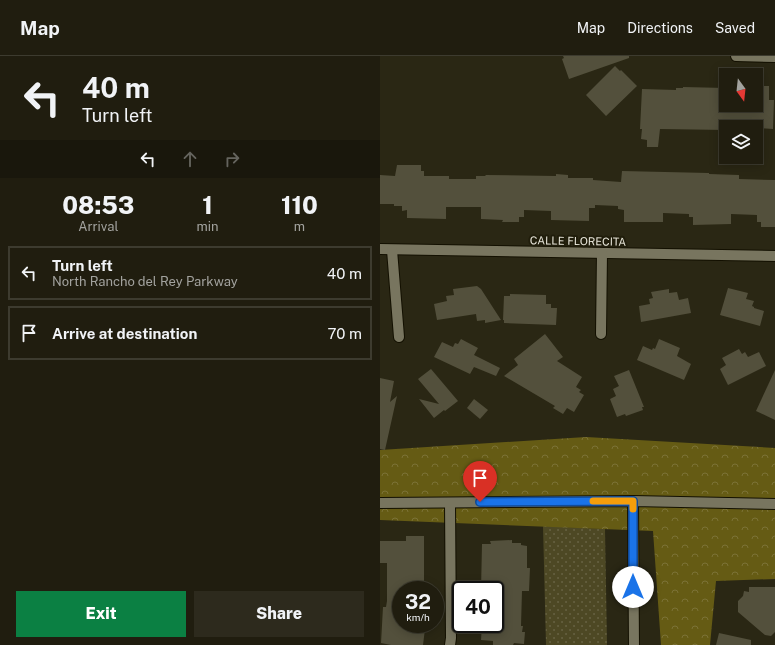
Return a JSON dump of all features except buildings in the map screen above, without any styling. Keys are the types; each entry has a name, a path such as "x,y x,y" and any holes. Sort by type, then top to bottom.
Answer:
{"street":[{"path":"736,56 775,57"},
{"name":"CALLE FLORECITA","path":"380,249 775,256"},
{"path":"392,250 399,337"},
{"path":"601,334 602,253"},
{"path":"633,501 634,645"},
{"path":"380,503 633,501 775,504"},
{"path":"450,503 450,645"}],"shaded area":[{"path":"543,526 605,529 607,645 546,645"}],"green space":[{"path":"586,437 775,448 775,579 716,581 710,645 661,645 653,531 380,520 380,450"}],"slow traffic":[{"path":"593,501 633,501 633,509"}],"route":[{"path":"480,502 633,501 633,587"}]}
